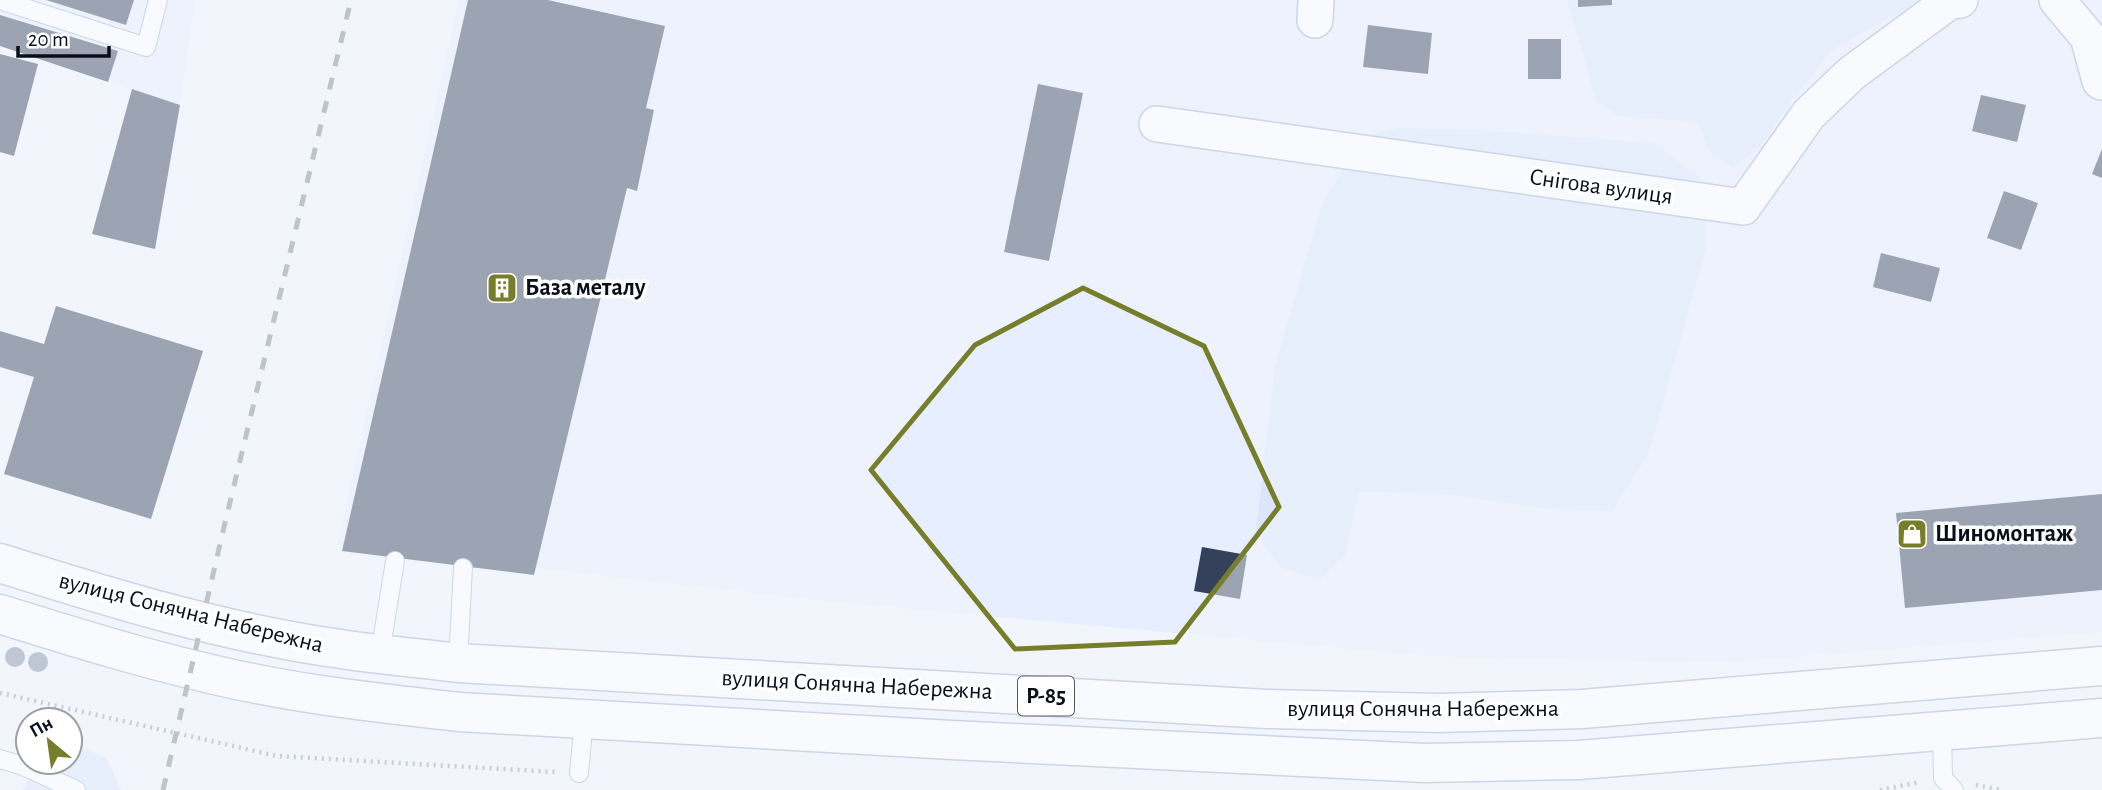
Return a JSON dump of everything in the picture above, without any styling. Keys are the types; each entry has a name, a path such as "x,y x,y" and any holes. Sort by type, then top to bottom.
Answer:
{"main road":[{"name":"вулиця Сонячна Набережна","path":"0,563 197,620 288,640 380,654 458,663 1240,707 1439,713 1582,709 2102,666"},
{"name":"вулиця Сонячна Набережна","path":"0,614 172,665 253,684 458,712 1425,762 1579,760 2102,718"}],"street":[{"name":"Снігова вулиця","path":"1157,124 1743,207 1809,114 1852,73 1954,0"},
{"path":"2057,0 2088,37 2102,82"}],"lane":[{"path":"0,1 146,47 158,0"},
{"path":"380,654 395,561"},
{"path":"458,663 463,568"},
{"path":"579,774 584,720"},
{"path":"1942,731 1948,784"},
{"path":"0,759 23,766 76,790"}],"path":[{"path":"0,694 277,756 579,774"},
{"path":"1880,790 1948,784"}],"highlighted area":[{"path":"1083,288 1204,346 1279,507 1175,642 1015,649 871,470 975,345"}],"shaded area":[{"path":"0,0 195,0 180,105 0,46"},
{"path":"459,0 2102,0 2102,632 1719,663 1425,656 814,600 337,545"},
{"path":"1567,0 1922,0 1831,51 1793,99 1762,145 1733,168 1709,150 1697,122 1619,116 1597,102"},
{"path":"1397,128 1482,130 1653,143 1705,182 1706,248 1649,453 1612,511 1549,509 1446,494 1359,492 1345,555 1320,580 1280,567 1256,533 1275,366 1323,201 1365,137"},
{"path":"84,749 106,757 121,790 23,790 30,776 84,776"}],"building":[{"path":"46,0 134,0 126,25"},
{"name":"База металу","path":"468,0 548,0 665,26 646,108 654,110 637,191 627,188 534,575 342,551"},
{"path":"1578,0 1612,0 1612,5 1578,7"},
{"path":"0,15 118,51 108,82 0,46"},
{"path":"1368,25 1432,33 1428,74 1363,67"},
{"path":"1528,39 1561,39 1561,79 1528,79"},
{"path":"0,54 38,64 14,156 0,152"},
{"path":"1038,84 1083,93 1049,261 1004,252"},
{"path":"132,89 180,105 155,249 92,234"},
{"path":"1981,95 2026,105 2017,142 1972,131"},
{"path":"2102,149 2102,178 2092,174"},
{"path":"2004,191 2038,203 2021,250 1987,238"},
{"path":"1881,253 1940,268 1931,302 1873,287"},
{"path":"56,306 203,351 151,519 4,474 34,377 0,367 0,331 44,344"},
{"path":"2102,494 2102,590 1905,608 1896,513"},
{"path":"1202,547 1247,555 1240,599 1194,591"}],"railway":[{"path":"163,790 351,0"}],"place":[{"name":"База металу","path":"502,288"},
{"name":"Шиномонтаж","path":"1912,534"}]}
